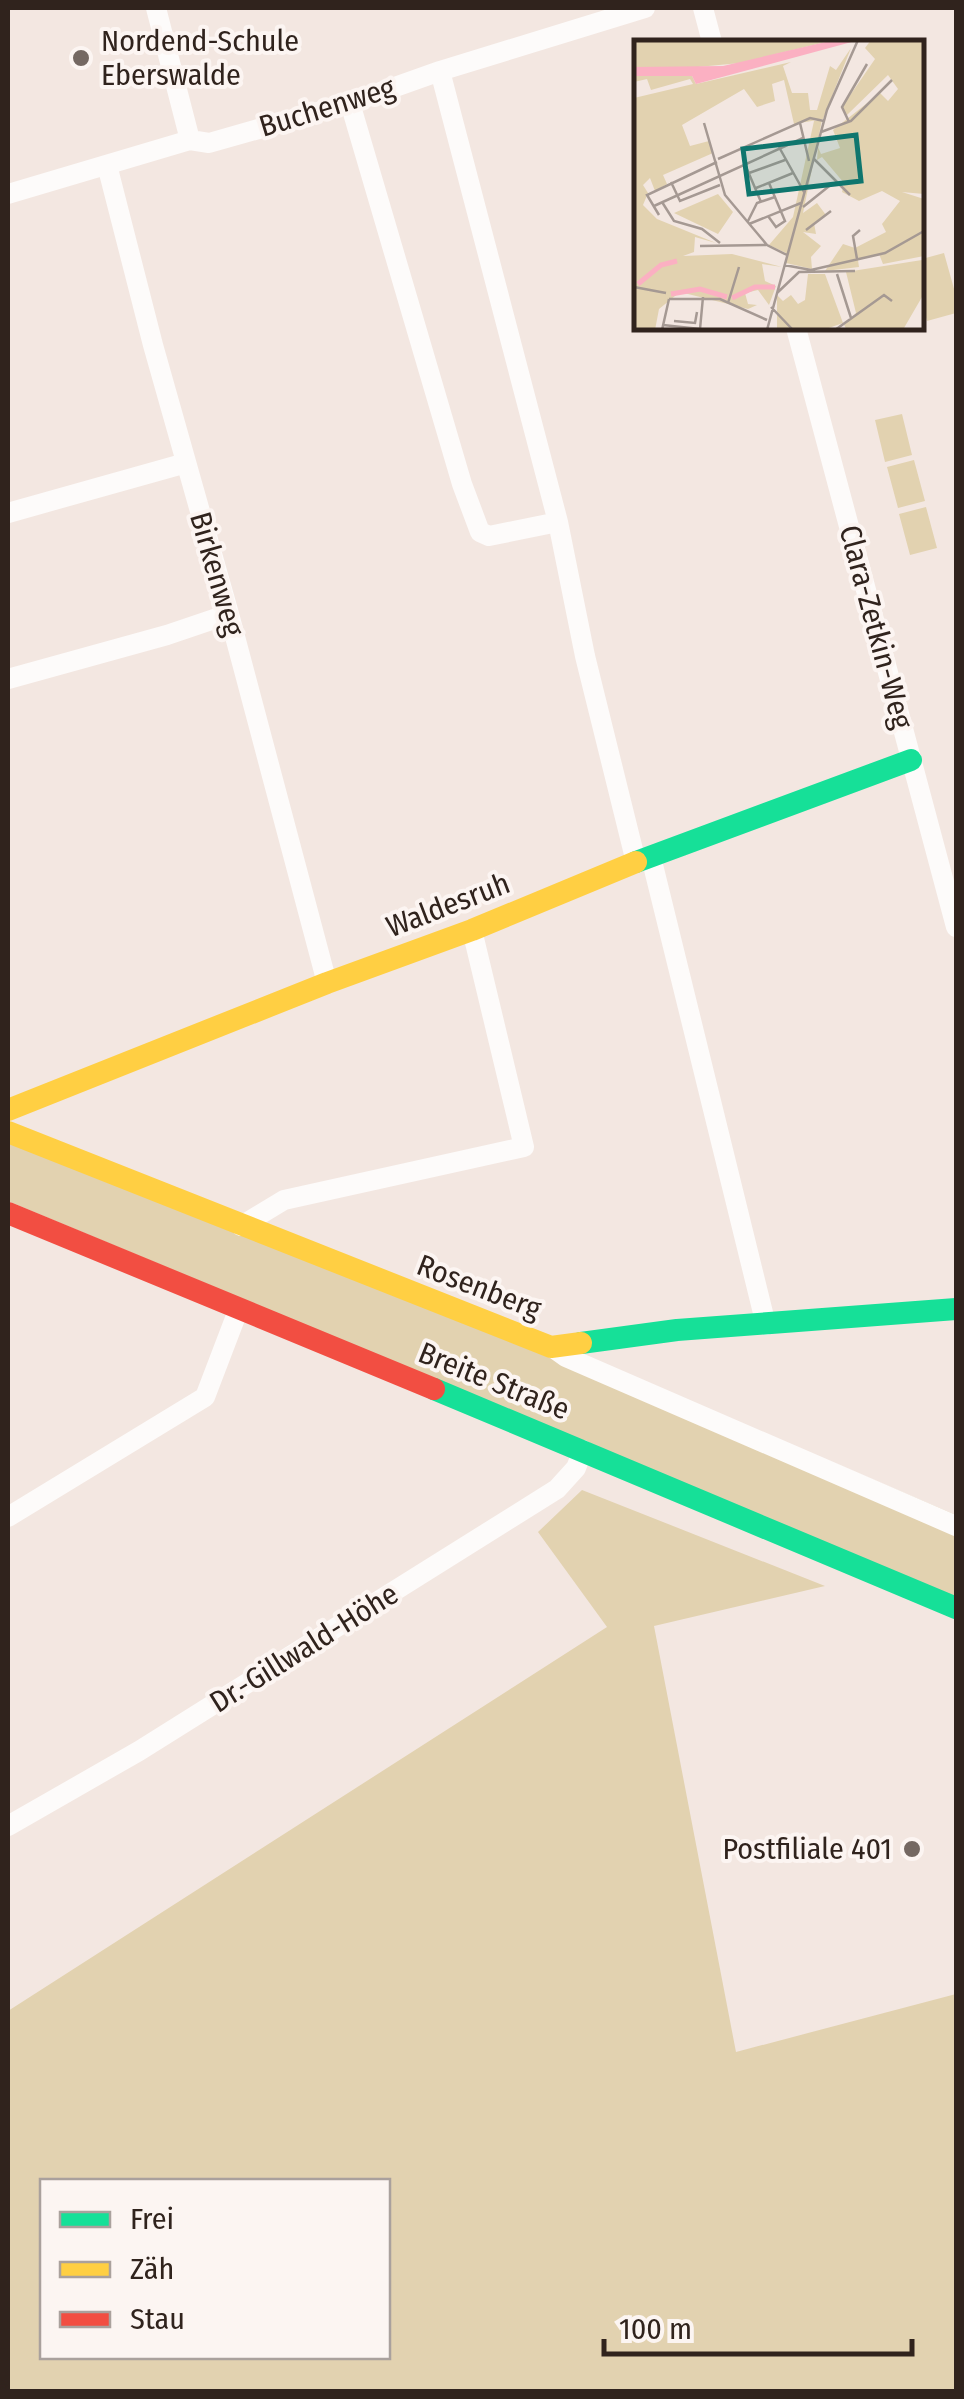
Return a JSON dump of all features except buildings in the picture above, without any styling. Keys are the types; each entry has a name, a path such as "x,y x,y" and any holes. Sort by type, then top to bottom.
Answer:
{"street":[{"path":"156,8 190,140"},
{"name":"Buchenweg","path":"8,194 190,140 208,143 350,103 644,8"},
{"path":"702,8 711,40"},
{"path":"440,71 558,522 585,656 644,859 766,1324"},
{"path":"350,103 462,484 480,532 489,536 558,522"},
{"name":"Birkenweg","path":"108,166 152,344 327,983"},
{"name":"Clara-Zetkin-Weg","path":"797,330 956,927"},
{"path":"8,513 186,463"},
{"path":"8,679 229,614"},
{"name":"Waldesruh","path":"8,1110 644,859 911,760"},
{"path":"241,1226 284,1200 524,1146 472,930"},
{"name":"Rosenberg","path":"8,1132 551,1347 676,1330 956,1309"},
{"name":"Breite Straße","path":"8,1213 956,1608"},
{"path":"8,1517 205,1397 238,1308"},
{"path":"551,1347 566,1357 956,1526"},
{"name":"Dr.-Gillwald-Höhe","path":"8,1826 139,1751 557,1489 576,1468 583,1450"}],"shaded area":[{"path":"944,253 956,296 956,313 927,321 924,258"},
{"path":"902,414 912,455 885,462 875,420"},
{"path":"914,460 925,501 898,508 887,467"},
{"path":"926,507 937,548 910,555 899,514"},
{"path":"8,1127 578,1354 956,1515 956,1597 8,1201"},
{"path":"582,1490 825,1586 654,1626 736,2052 956,1994 956,2391 8,2391 8,2011 607,1627 538,1532"}],"traffic: fast":[{"path":"636,862 911,760"},
{"path":"581,1343 677,1330 956,1309"},
{"path":"434,1389 956,1608"}],"traffic: slow":[{"path":"8,1110 327,983 472,930 636,862"},
{"path":"8,1132 551,1347 581,1343"}],"traffic: jam":[{"path":"8,1213 434,1389"}],"place":[{"name":"Nordend-Schule Eberswalde","path":"81,58"},
{"name":"Postfiliale 401","path":"912,1849"}]}
